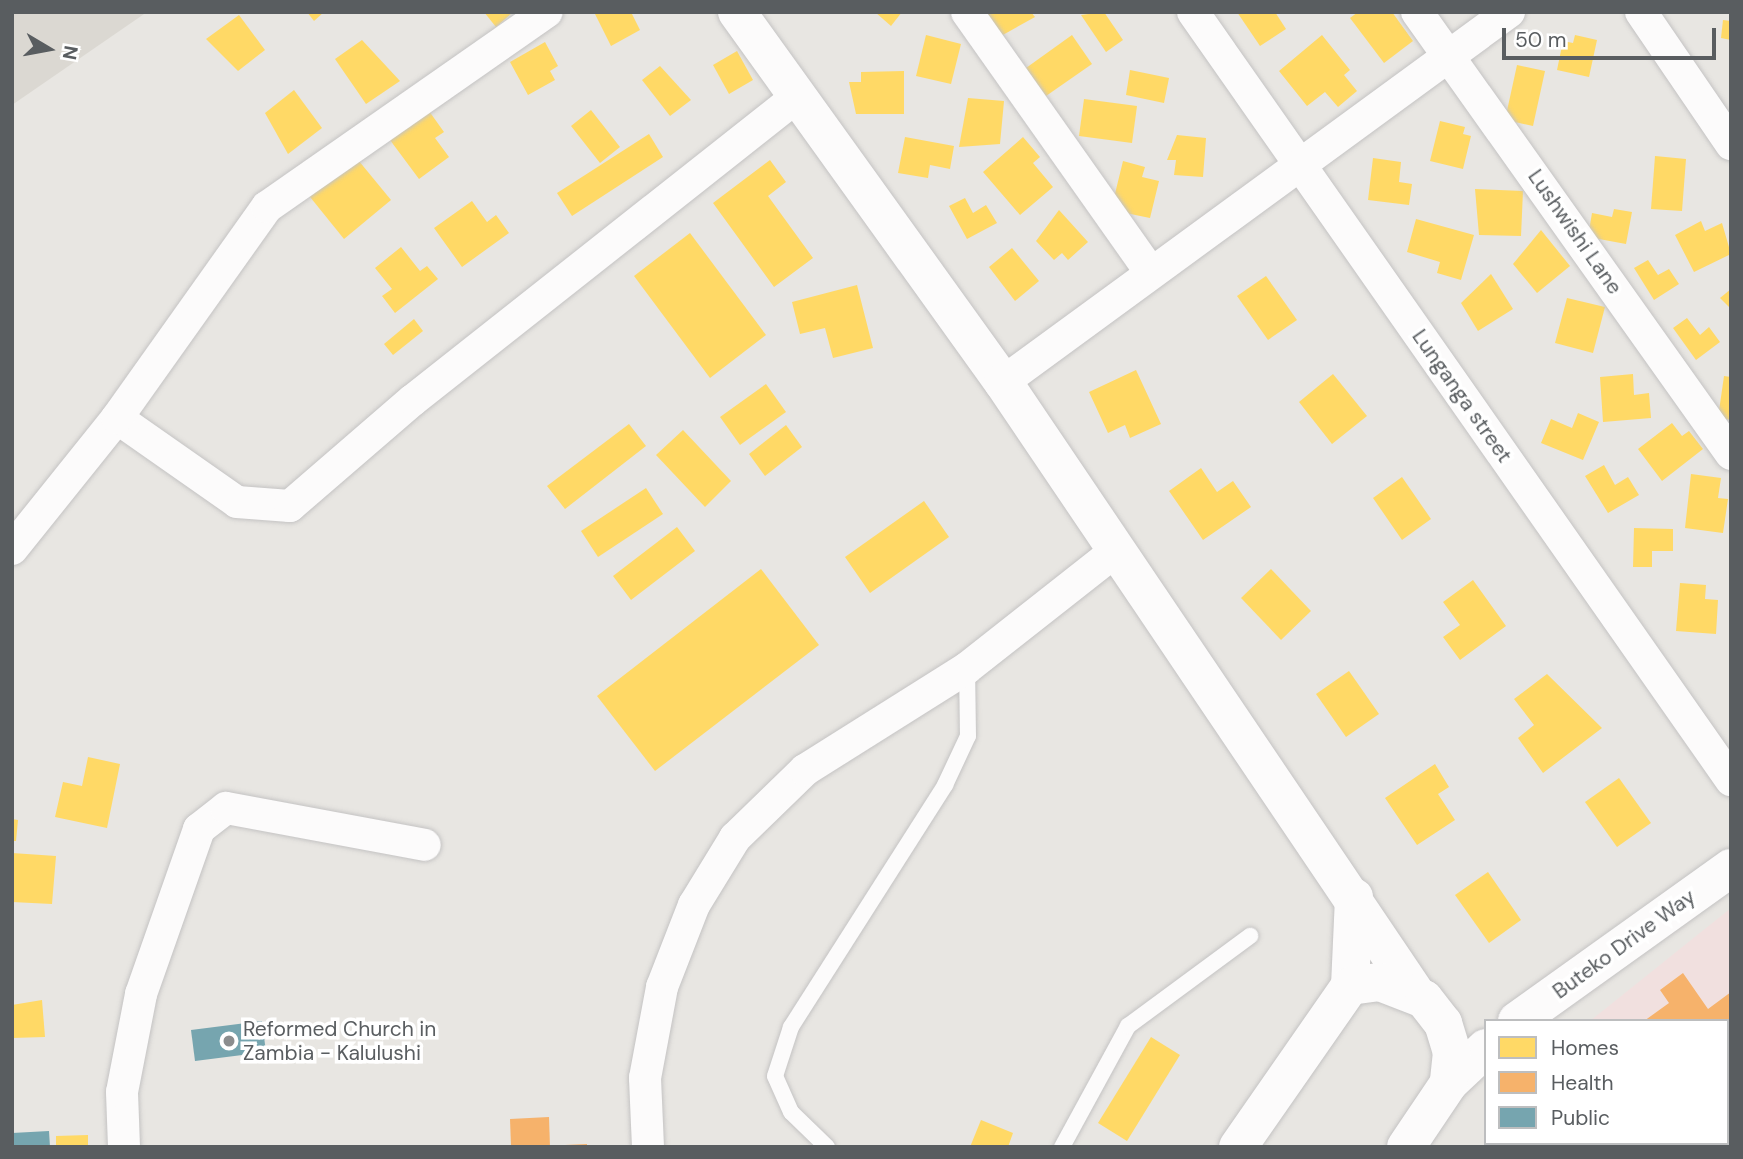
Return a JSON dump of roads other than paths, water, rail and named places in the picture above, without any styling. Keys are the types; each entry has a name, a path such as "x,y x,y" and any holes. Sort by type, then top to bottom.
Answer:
{"street":[{"path":"12,549 117,418 267,207 547,12"},
{"path":"737,12 796,98 1003,382 1354,897 1417,995 1443,1023 1452,1052 1449,1083"},
{"path":"967,12 1150,271"},
{"name":"Lunganga street","path":"1193,12 1731,779"},
{"name":"Lushwishi Lane","path":"1417,12 1449,53 1731,454"},
{"path":"1003,382 1298,161 1509,12"},
{"path":"1641,12 1731,144"},
{"path":"117,418 237,502 290,506 413,400 796,98"},
{"path":"648,1147 645,1078 662,987 694,905 735,838 805,770 967,668 1117,550"},
{"path":"124,1147 122,1092 141,994 199,828 226,808 425,845"},
{"name":"Buteko Drive Way","path":"1520,1019 1731,868"},
{"path":"1238,1147 1350,986 1354,897"},
{"path":"1350,986 1380,982 1417,995"},
{"path":"1443,1023 1466,1032 1484,1031"},
{"path":"1406,1147 1449,1083 1484,1050"}],"lane":[{"path":"827,1147 791,1112 775,1076 791,1027 951,773 968,736 967,668"},
{"path":"1062,1147 1128,1026 1250,936"}],"place":[{"name":"Reformed Church in Zambia - Kalulushi","path":"229,1041"}]}
